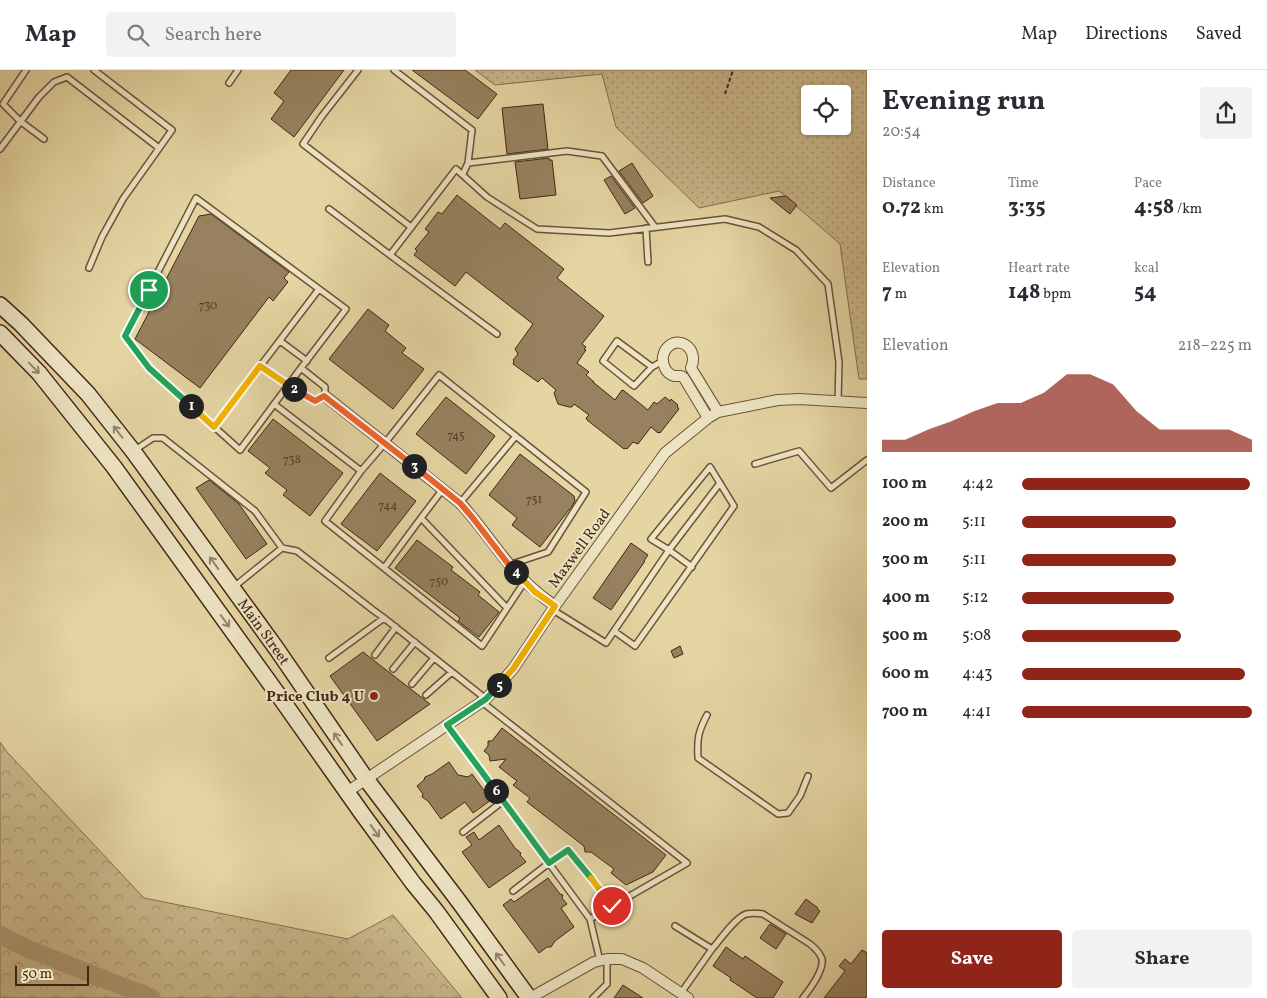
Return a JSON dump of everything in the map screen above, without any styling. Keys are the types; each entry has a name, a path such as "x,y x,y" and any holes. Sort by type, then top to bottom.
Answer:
{"main road":[{"name":"Main Street","path":"0,305 21,324 88,394 133,451 276,648 366,779 529,998"},
{"name":"Main Street","path":"0,333 40,374 114,467 347,792 499,998"}],"street":[{"path":"708,418 684,378 682,376 674,376 665,370 662,358 665,350 670,345 679,343 687,346 693,354 691,368 718,412"},
{"path":"324,396 460,503 509,565 535,592 554,608"},
{"name":"Maxwell Road","path":"347,792 484,701 513,669 554,608 665,453 708,418 718,412 778,400 799,399 867,403"},
{"path":"529,998 594,962 622,959 643,968 685,996"}],"lane":[{"path":"26,70 1,103 20,121 44,139"},
{"path":"0,149 39,96 54,82 67,76 72,70"},
{"path":"89,268 102,237 123,198 172,130 94,70"},
{"path":"229,83 238,70"},
{"path":"358,70 303,144 411,227"},
{"path":"394,70 472,130 468,163 463,174"},
{"path":"67,76 159,148"},
{"path":"468,163 567,150 602,156 654,227"},
{"path":"390,255 456,169 487,196 537,229 609,233 725,219 759,226 796,250 828,284 839,362 838,401"},
{"path":"196,198 346,310 307,361 240,450 149,368 125,336 196,198"},
{"path":"330,209 497,334"},
{"path":"646,228 648,262"},
{"path":"214,427 319,289"},
{"path":"280,341 307,361"},
{"path":"652,367 617,341 603,361 634,386 652,367 663,361"},
{"path":"260,366 288,386 315,401 324,396 325,387 302,368"},
{"path":"509,565 548,552 586,492 439,375 325,520 482,646 525,581"},
{"path":"274,404 361,472"},
{"path":"460,503 516,436"},
{"path":"133,451 153,438 163,438 255,511 282,548 297,551 396,627 452,672 484,701 687,863 590,919"},
{"path":"755,464 799,452 831,488 867,460"},
{"path":"614,631 635,646 692,567 734,506 710,467 651,539 692,567"},
{"path":"554,608 606,643 669,550 720,483"},
{"path":"384,568 443,489"},
{"path":"421,518 507,608"},
{"path":"232,588 282,548"},
{"path":"329,658 384,618"},
{"path":"375,655 396,627"},
{"path":"393,669 415,642"},
{"path":"412,684 434,658"},
{"path":"426,696 452,672"},
{"path":"707,715 700,728 697,741 698,758 778,814 788,812 800,796 808,776"},
{"path":"447,725 590,919 604,960 607,984 593,998"},
{"path":"463,832 503,801"},
{"path":"513,891 568,850 612,906"},
{"path":"685,996 712,949 740,918 747,914 755,913 763,914 810,944 822,958 819,972 803,998"},
{"path":"675,926 712,949"}],"path":[{"path":"725,94 733,70"}],"green space":[{"path":"475,70 867,70 867,379 859,379 840,244 779,191 699,208 616,127 602,74 495,85"},
{"path":"0,742 7,752 144,898 348,939 393,915 462,998 0,998"}],"building":[{"path":"291,70 344,70 294,137 271,119 284,101 274,93"},
{"path":"412,70 465,70 497,94 478,119"},
{"path":"543,104 548,149 507,154 502,108"},
{"path":"549,158 549,160 552,160 556,195 520,199 515,162"},
{"path":"632,163 653,196 643,203 619,171"},
{"path":"611,176 635,208 625,214 604,180"},
{"path":"457,195 500,229 505,223 564,269 557,278 604,316 582,344 586,347 584,349 586,350 577,363 589,372 586,375 593,382 615,400 623,390 648,410 654,402 657,404 665,397 670,401 671,399 678,405 679,409 660,433 651,427 638,444 633,442 627,449 624,449 587,420 586,418 589,415 574,404 572,407 569,407 558,404 554,393 556,390 542,378 538,382 513,364 513,360 518,354 515,349 533,324 466,272 455,286 414,255 417,251 415,249 429,232 425,229 438,212 442,214"},
{"path":"786,196 797,205 790,214 770,198"},
{"path":"211,214 289,272 284,278 288,282 273,301 269,297 200,388 135,339 199,216"},
{"path":"368,309 389,325 385,331 406,348 402,353 424,369 393,409 329,359"},
{"path":"446,397 495,436 466,474 416,434"},
{"path":"273,419 343,473 310,516 283,495 287,490 265,473 270,468 248,451"},
{"path":"520,454 574,496 575,501 572,506 540,547 512,525 517,518 489,495"},
{"path":"380,473 416,501 377,551 341,524"},
{"path":"209,480 239,504 267,544 246,559 196,488"},
{"path":"417,540 453,567 451,570 480,592 478,595 499,612 479,637 458,621 460,618 395,568"},
{"path":"631,543 648,555 611,610 593,598"},
{"path":"680,646 683,654 674,658 671,651"},
{"path":"363,652 430,704 377,741 330,676"},
{"path":"502,728 666,855 653,872 626,885 611,873 614,869 591,852 585,852 584,846 527,802 530,798 513,785 517,781 499,767 506,759 490,761 489,755 484,751 488,746 488,741 492,741"},
{"path":"449,762 458,775 468,777 472,774 491,800 473,813 465,802 441,819 428,801 422,797 423,794 417,786 425,777"},
{"path":"499,825 526,862 489,888 462,852 472,845 466,837 474,832 479,840"},
{"path":"548,878 560,894 563,895 562,898 567,904 561,908 574,927 555,941 551,947 547,947 539,953 503,905 511,899 514,902"},
{"path":"806,899 820,911 812,923 795,914"},
{"path":"770,924 786,934 776,949 760,938"},
{"path":"726,947 743,959 745,956 783,982 773,998 757,998 713,966"},
{"path":"862,950 867,953 867,998 824,998 845,971 839,966 845,959 851,964"},
{"path":"623,985 626,987 643,998 614,998"}],"waterway":[{"path":"0,935 26,948 152,998"}],"place":[{"name":"Price Club 4 U","path":"374,696"}],"route":[{"path":"149,290 125,336 149,368 214,427 260,366 288,386 315,401 324,396 460,503 509,565 535,592 555,606 513,669 486,699 447,725 549,863 568,850 612,906"}]}
